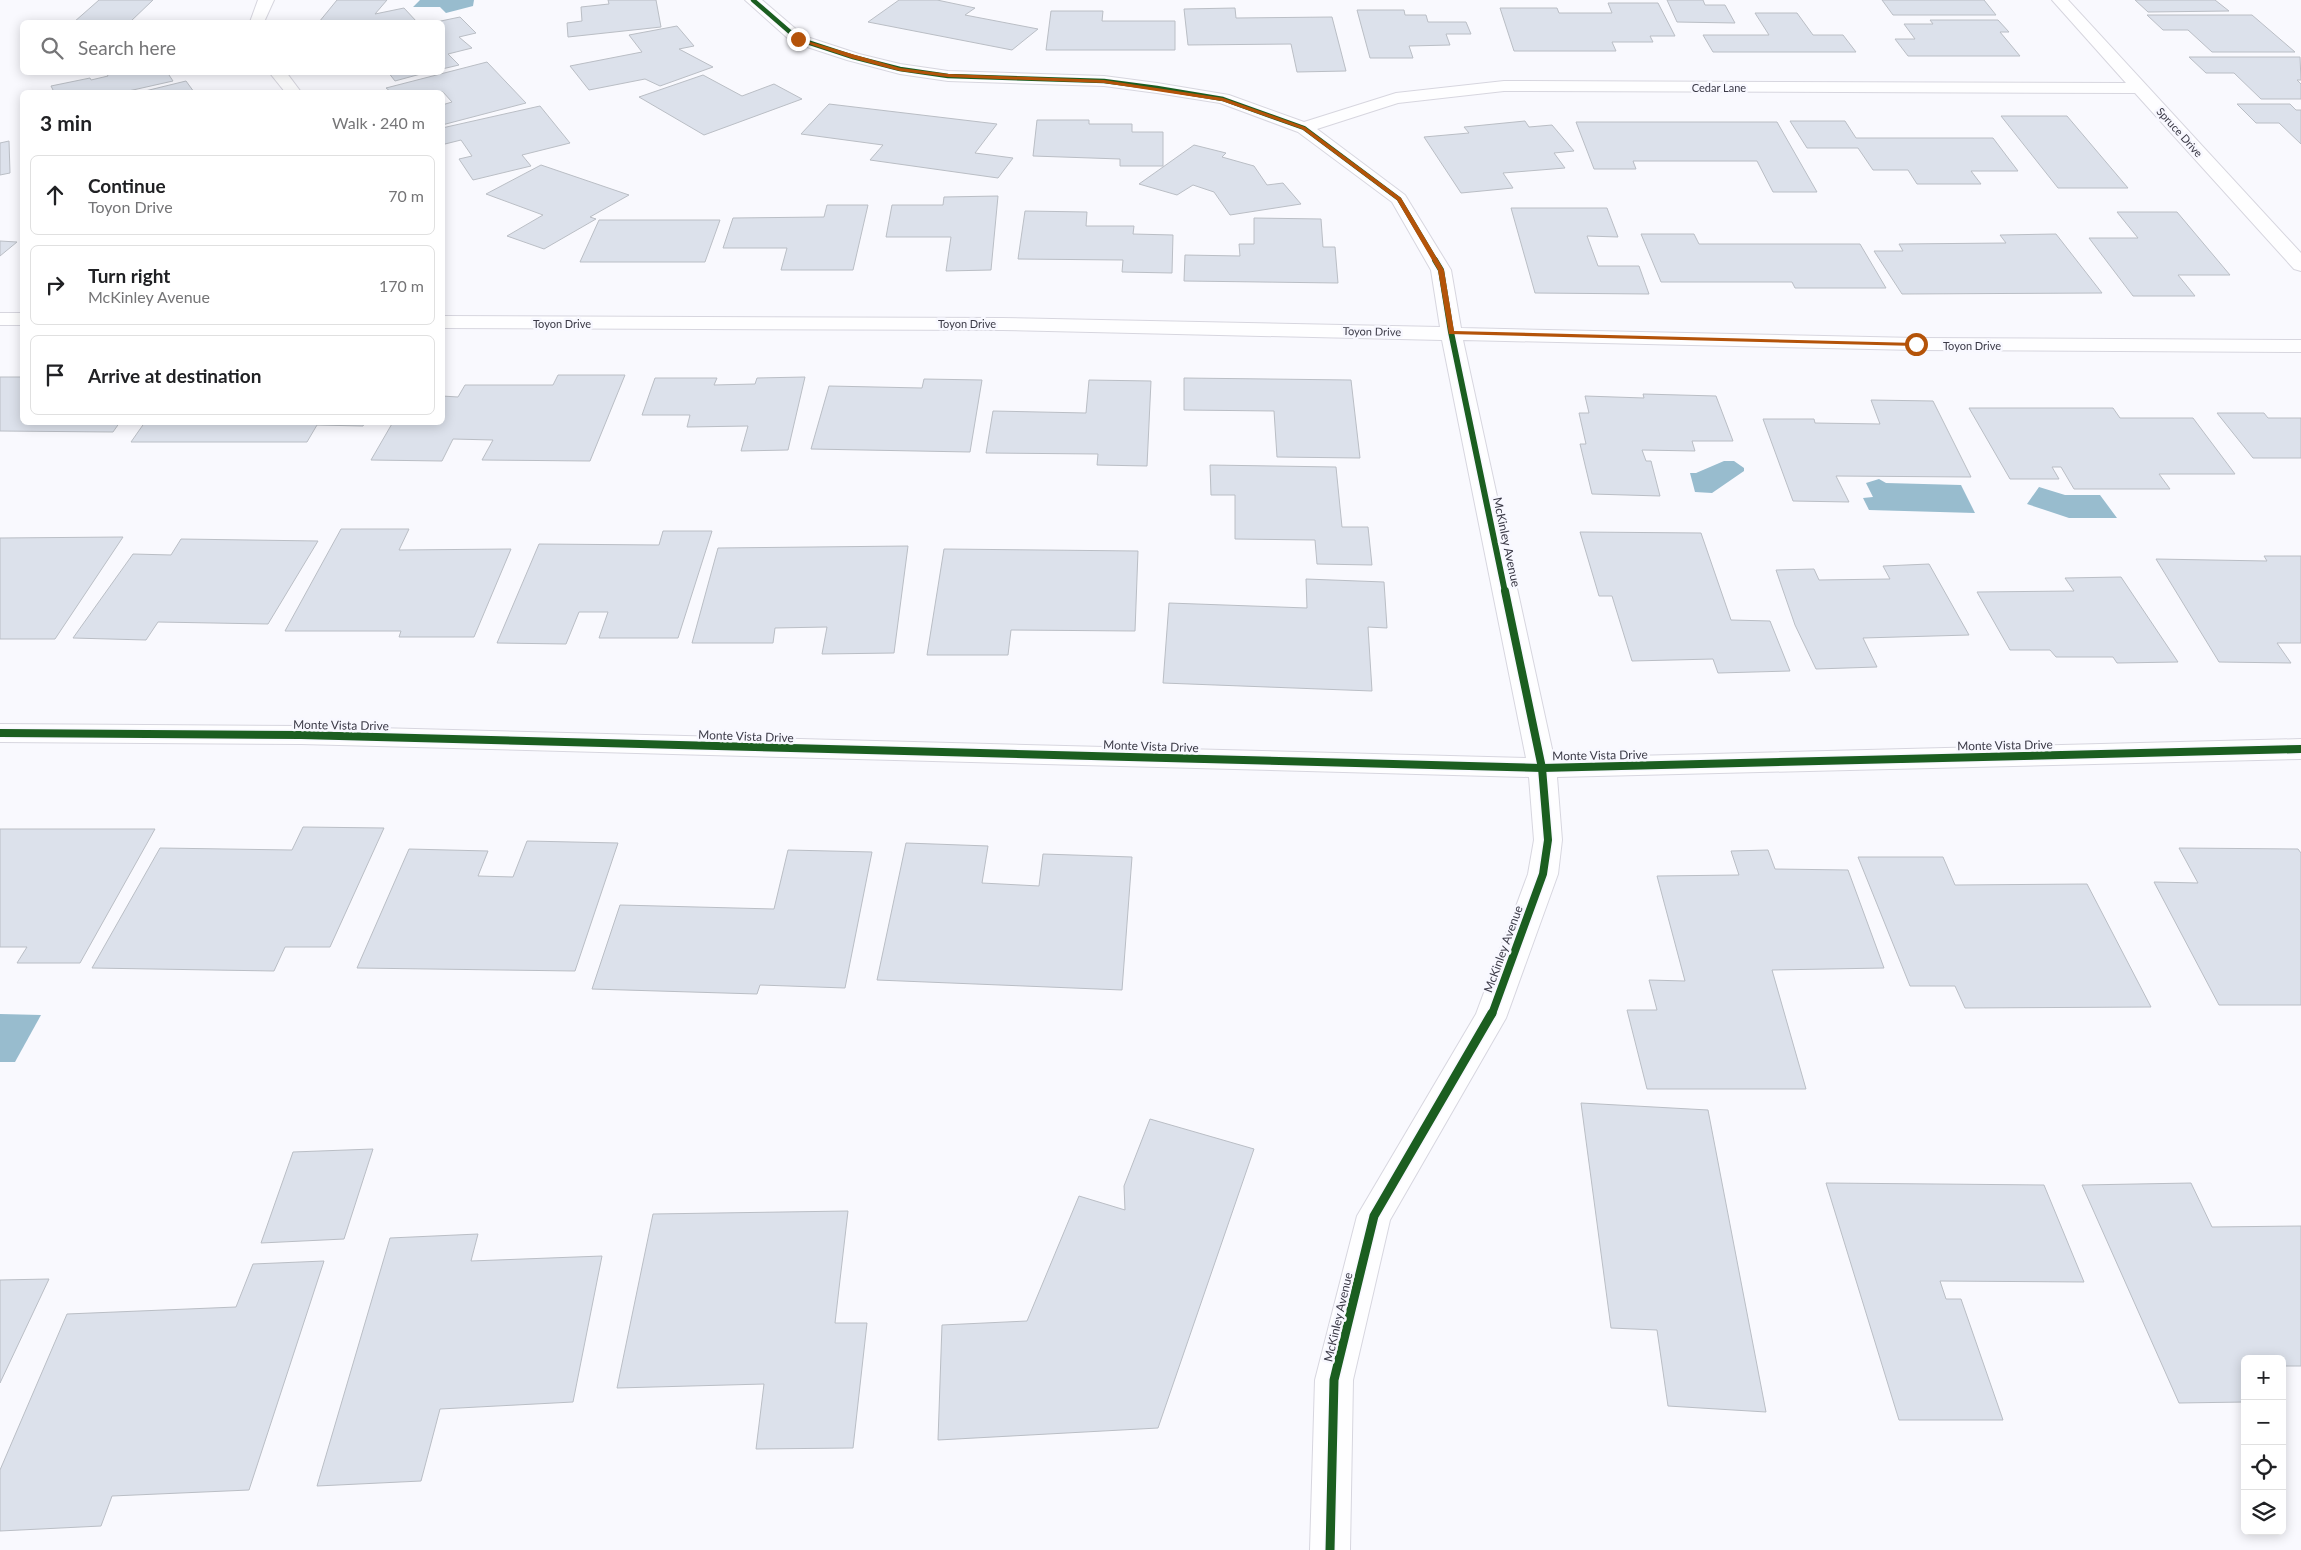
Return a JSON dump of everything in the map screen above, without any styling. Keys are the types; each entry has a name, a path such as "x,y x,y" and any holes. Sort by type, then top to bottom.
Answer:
{"street":[{"path":"258,20 266,0"},
{"name":"McKinley Avenue","path":"753,0 798,39 853,57 900,69 948,76 1104,81 1157,88 1223,99 1304,128 1399,199 1441,270 1451,332 1542,768 1548,840 1543,874 1490,1018 1374,1216 1334,1380 1330,1550"},
{"name":"Spruce Drive","path":"2060,0 2301,265"},
{"path":"279,75 290,90"},
{"name":"Cedar Lane","path":"1304,128 1396,98 1504,86 2140,88"},
{"path":"0,319 20,319"},
{"name":"Toyon Drive","path":"445,322 1002,324 1451,332 1916,344 2301,346"},
{"name":"Monte Vista Drive","path":"0,733 301,735 1542,768 2301,749"}],"water":[{"path":"420,0 474,0 473,6 446,13 440,7 413,7"},
{"path":"1724,461 1734,461 1744,468 1744,471 1712,493 1695,492 1690,473 1696,473"},
{"path":"1879,479 1886,483 1961,485 1975,513 1869,510 1863,498 1873,497 1866,483"},
{"path":"2039,487 2065,495 2100,495 2117,518 2069,518 2027,504"},
{"path":"0,1014 41,1015 15,1062 0,1062"}],"building":[{"path":"99,0 153,0 132,20 76,20"},
{"path":"337,0 387,0 375,14 404,8 415,20 321,20"},
{"path":"608,0 656,0 661,27 568,37 567,23 582,21 581,7 609,4"},
{"path":"899,0 937,0 975,8 965,15 1038,29 1012,50 868,22"},
{"path":"1667,0 1703,0 1705,5 1725,5 1735,23 1677,22"},
{"path":"1882,0 1984,0 1996,15 1893,15"},
{"path":"2135,0 2215,0 2229,11 2148,12"},
{"path":"1608,3 1658,3 1675,36 1650,36 1653,42 1612,42 1616,51 1514,51 1500,8 1557,8 1559,13 1612,13"},
{"path":"1235,8 1236,18 1332,17 1346,71 1297,72 1291,44 1188,45 1184,9"},
{"path":"1357,10 1404,10 1405,15 1426,15 1428,22 1466,22 1471,34 1446,34 1450,45 1409,46 1413,58 1370,58"},
{"path":"1051,11 1103,11 1102,21 1175,21 1175,50 1046,50"},
{"path":"1755,13 1797,13 1813,35 1843,35 1856,52 1713,52 1703,35 1769,35"},
{"path":"2147,15 2252,15 2295,52 2212,52 2188,30 2163,30"},
{"path":"460,17 476,33 459,37 472,48 448,54 459,65 445,68 445,20"},
{"path":"1930,20 1998,20 2009,32 2000,32 2020,56 1908,56 1895,39 1915,39 1904,24 1933,24"},
{"path":"677,26 694,46 679,49 713,67 660,86 645,79 589,90 570,66 642,52 629,35"},
{"path":"2189,57 2300,57 2301,80 2297,80 2301,84 2301,99 2261,99 2234,73 2206,73"},
{"path":"487,62 526,103 445,124 445,104 452,102 445,94 445,90 388,90 386,88 436,75 445,75 445,73"},
{"path":"169,75 173,81 133,90 53,90 51,86 108,76"},
{"path":"390,75 417,75 395,81"},
{"path":"703,75 742,96 774,84 802,99 704,135 639,97"},
{"path":"186,81 193,90 149,90"},
{"path":"829,104 997,124 975,153 1013,158 998,178 870,160 883,145 801,134"},
{"path":"2237,104 2290,104 2296,110 2301,110 2301,144 2279,123 2256,123"},
{"path":"540,106 570,143 522,155 531,166 473,180 459,159 472,156 461,140 445,144 445,127"},
{"path":"2001,116 2067,116 2128,188 2058,188"},
{"path":"1037,120 1089,120 1089,124 1132,124 1132,132 1163,132 1163,166 1120,166 1120,159 1033,156"},
{"path":"1525,121 1529,127 1552,125 1574,151 1554,153 1565,168 1503,173 1513,188 1461,193 1424,137 1469,133 1464,127"},
{"path":"1790,121 1845,121 1856,138 1993,138 2018,171 1971,171 1981,184 1917,184 1908,170 1873,170 1858,148 1807,148"},
{"path":"1576,122 1777,122 1817,192 1773,192 1757,161 1633,161 1636,169 1594,169"},
{"path":"9,141 10,173 0,175 0,143"},
{"path":"1194,145 1226,153 1222,157 1254,166 1267,185 1283,183 1301,204 1230,215 1214,192 1193,185 1177,195 1139,184"},
{"path":"541,165 629,195 590,217 596,219 544,249 507,236 543,215 486,194"},
{"path":"998,196 991,270 946,271 951,237 886,237 892,205 943,205 944,197"},
{"path":"827,205 868,205 853,270 781,270 787,248 723,248 733,218 824,217"},
{"path":"1511,208 1607,208 1618,237 1587,236 1598,266 1639,266 1649,294 1535,293"},
{"path":"1025,211 1087,212 1086,226 1134,226 1133,234 1173,235 1172,273 1122,272 1123,260 1018,259"},
{"path":"2117,212 2177,212 2230,275 2178,275 2195,296 2133,296 2089,238 2138,238"},
{"path":"1254,218 1321,219 1323,247 1335,247 1338,283 1184,281 1185,255 1240,256 1239,244 1254,244"},
{"path":"599,220 720,220 705,262 580,262"},
{"path":"1641,234 1694,234 1699,244 1860,244 1886,288 1795,288 1792,282 1661,282"},
{"path":"2056,234 2102,293 1902,294 1874,251 1903,251 1899,244 2006,243 2000,235"},
{"path":"0,241 17,242 0,256"},
{"path":"558,375 625,375 590,461 482,460 493,440 453,439 442,461 371,460 391,425 445,425 445,396 458,397 465,385 553,385"},
{"path":"0,377 20,377 20,425 118,425 113,432 0,431"},
{"path":"805,377 788,450 741,451 748,426 687,427 690,415 642,415 655,378 717,378 714,385 755,384 757,378"},
{"path":"1184,378 1351,380 1360,458 1277,457 1274,411 1184,410"},
{"path":"924,379 982,380 970,452 811,449 829,386 922,388"},
{"path":"1089,380 1151,381 1147,466 1097,465 1098,454 986,453 993,411 1086,413"},
{"path":"1643,394 1716,396 1733,441 1692,441 1695,451 1642,450 1646,461 1651,461 1660,496 1592,494 1580,444 1586,444 1579,413 1589,413 1585,396 1644,398"},
{"path":"1871,400 1933,401 1971,477 1836,476 1849,502 1793,501 1763,419 1814,419 1815,423 1880,424"},
{"path":"1969,408 2113,408 2120,418 2193,418 2235,474 2159,474 2170,489 2074,489 2061,467 2052,467 2059,479 2010,479"},
{"path":"2217,413 2264,413 2268,418 2301,418 2301,458 2253,458"},
{"path":"143,425 317,425 307,442 131,442"},
{"path":"317,425 364,425 363,426"},
{"path":"1210,465 1336,467 1342,527 1368,527 1372,565 1317,564 1315,540 1235,539 1235,495 1211,495"},
{"path":"341,529 409,529 399,550 511,549 474,637 399,637 401,631 285,631"},
{"path":"663,531 712,531 678,638 599,638 608,612 579,612 566,644 497,643 539,544 659,545"},
{"path":"1580,532 1701,533 1731,620 1770,621 1790,671 1718,673 1713,659 1632,661 1612,596 1599,596"},
{"path":"123,537 55,639 0,639 0,538"},
{"path":"181,539 318,541 268,624 158,622 146,640 73,638 133,554 171,555"},
{"path":"908,546 894,653 822,654 827,627 775,628 773,643 692,643 718,548"},
{"path":"944,549 1138,551 1135,631 1011,630 1008,655 927,655"},
{"path":"2264,556 2301,556 2301,643 2277,643 2291,663 2219,662 2156,559 2267,561"},
{"path":"1929,564 1969,635 1863,638 1877,667 1816,669 1795,625 1776,570 1814,569 1819,580 1890,579 1883,566"},
{"path":"2121,577 2178,662 2117,663 2113,657 2056,657 2050,650 2010,650 1977,592 2074,591 2065,578"},
{"path":"1306,579 1384,582 1387,628 1368,627 1372,691 1163,683 1169,603 1307,608"},
{"path":"303,827 384,828 330,947 285,947 274,971 92,968 160,848 292,850"},
{"path":"0,829 155,829 80,963 17,963 27,947 0,947"},
{"path":"527,841 618,843 575,971 357,968 409,849 488,851 478,876 513,877"},
{"path":"906,843 988,846 982,883 1039,886 1043,854 1132,857 1122,990 877,980"},
{"path":"2179,848 2298,849 2301,853 2301,1005 2219,1005 2154,882 2198,883"},
{"path":"788,850 872,852 845,988 760,985 757,994 592,989 620,905 774,909"},
{"path":"1768,850 1775,869 1848,870 1884,968 1772,970 1806,1089 1647,1089 1627,1010 1657,1010 1649,980 1685,981 1657,876 1739,875 1731,851"},
{"path":"1858,857 1943,857 1955,885 2087,884 2151,1007 1965,1008 1955,986 1910,986"},
{"path":"1581,1103 1708,1110 1766,1412 1668,1406 1657,1330 1611,1328"},
{"path":"1150,1119 1254,1149 1158,1428 938,1440 942,1325 1027,1321 1079,1196 1125,1210 1124,1186"},
{"path":"373,1149 344,1239 261,1243 293,1152"},
{"path":"1826,1183 2044,1185 2084,1282 1940,1281 1946,1299 1961,1299 2003,1420 1899,1420"},
{"path":"2191,1183 2212,1227 2301,1226 2301,1366 2286,1366 2286,1355 2241,1355 2241,1402 2179,1403 2082,1185"},
{"path":"848,1211 835,1323 867,1323 853,1448 756,1449 764,1384 617,1388 653,1214"},
{"path":"478,1234 471,1261 602,1256 573,1402 440,1409 421,1481 317,1486 390,1238"},
{"path":"324,1261 249,1490 112,1496 101,1526 0,1531 0,1470 67,1314 236,1307 253,1264"},
{"path":"49,1279 0,1383 0,1280"}],"cycle path":[{"path":"753,0 798,39 853,57 900,69 948,76 1104,81 1157,88 1223,99 1304,128 1399,199 1441,270 1451,332 1542,768 1548,840 1543,874 1490,1018 1374,1216 1334,1380 1330,1550"},
{"path":"0,733 301,735 1542,768 2301,749"}],"route":[{"path":"798,39 853,57 900,69 948,76 1104,81 1223,99 1304,128 1399,199 1441,270 1451,332 1916,344"}]}
